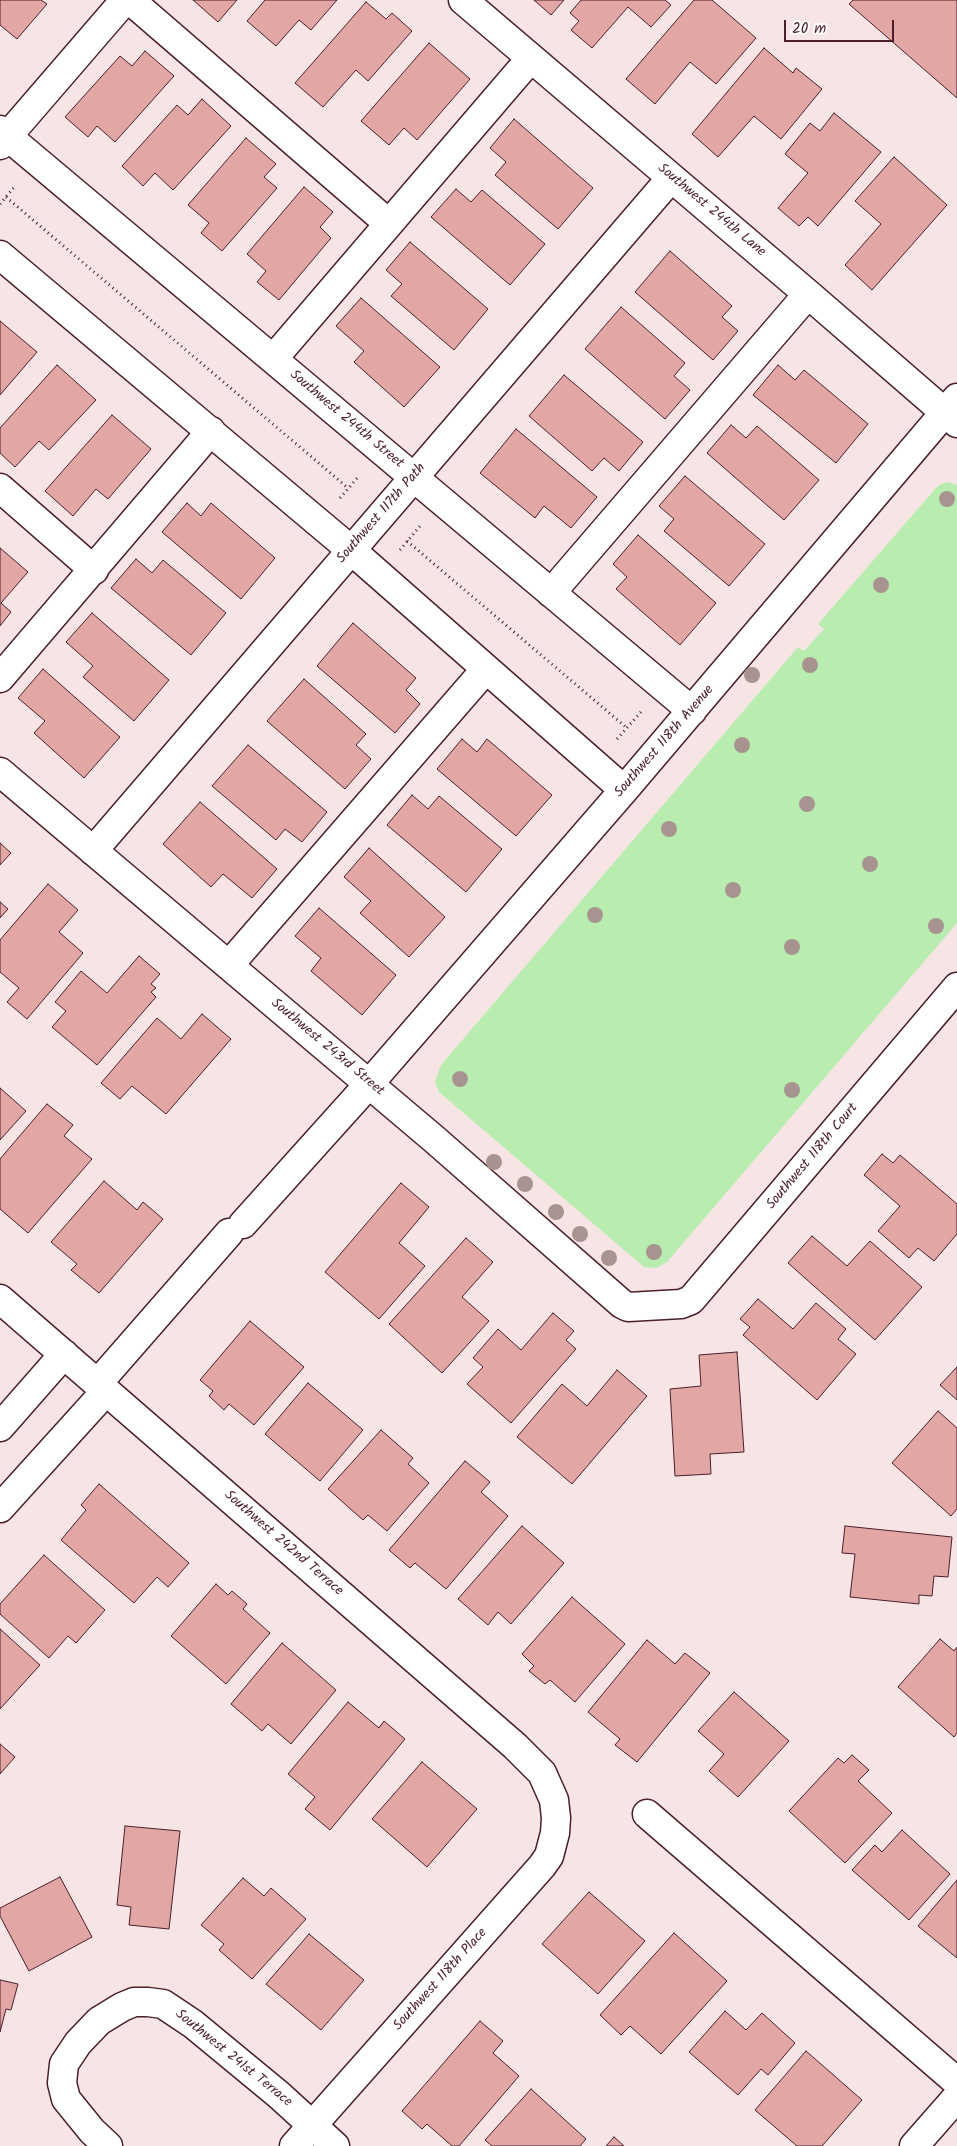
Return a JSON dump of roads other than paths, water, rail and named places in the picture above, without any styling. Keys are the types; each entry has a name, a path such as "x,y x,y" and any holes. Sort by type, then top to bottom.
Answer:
{"street":[{"path":"6,134 125,0"},
{"path":"130,0 388,223"},
{"name":"Southwest 244th Lane","path":"463,0 808,294 953,411"},
{"path":"273,359 531,58"},
{"name":"Southwest 244th Street","path":"6,134 692,711"},
{"name":"Southwest 117th Path","path":"93,850 671,178"},
{"path":"0,255 351,550 624,790"},
{"path":"551,593 808,294"},
{"name":"Southwest 118th Avenue","path":"102,1387 236,1229 369,1084 953,411"},
{"path":"0,678 211,432"},
{"path":"0,488 94,570"},
{"path":"229,965 486,669"},
{"name":"Southwest 243rd Street","path":"0,772 369,1084 622,1304 633,1308 658,1306"},
{"name":"Southwest 118th Court","path":"658,1306 691,1300 953,999"},
{"name":"Southwest 242nd Terrace","path":"0,1300 515,1746 542,1774 554,1800"},
{"path":"0,1427 64,1354"},
{"path":"0,1508 102,1387"},
{"name":"Southwest 118th Place","path":"294,2146 542,1866 549,1856 555,1833 554,1800"},
{"path":"647,1814 957,2082"},
{"name":"Southwest 241st Terrace","path":"108,2146 82,2120 66,2099 62,2083 64,2064 78,2043 99,2021 110,2013 134,2002 163,2004 178,2014 279,2095 335,2146"},
{"path":"914,2146 957,2097"}]}
